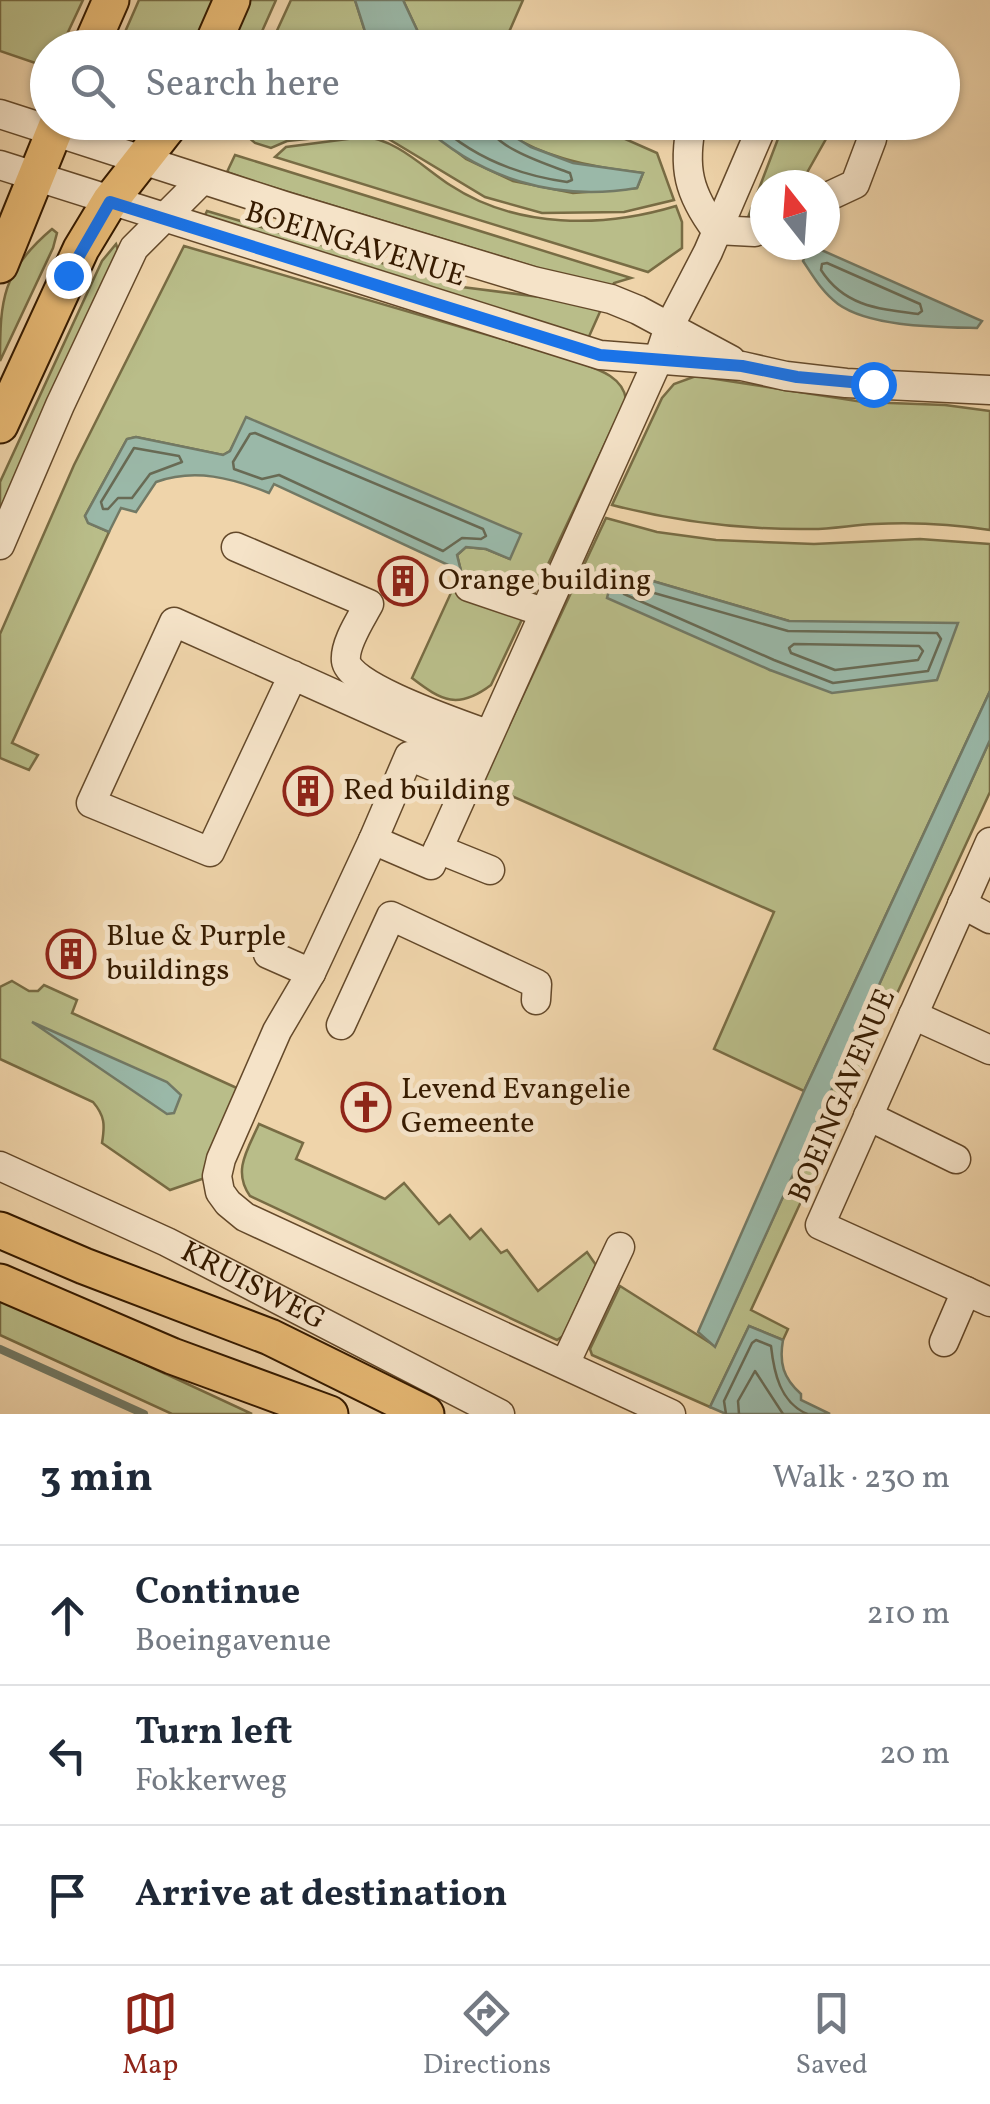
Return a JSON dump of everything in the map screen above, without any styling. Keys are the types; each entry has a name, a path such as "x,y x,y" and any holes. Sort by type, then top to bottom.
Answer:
{"main road":[{"path":"98,30 111,0"},
{"path":"219,30 232,0"},
{"path":"0,265 50,140"},
{"path":"0,425 81,249 110,202 159,140"},
{"name":"KRUISWEG","path":"0,1230 270,1337 426,1414"},
{"path":"0,1282 172,1356 330,1414"}],"street":[{"name":"BOEINGAVENUE","path":"0,114 30,120"},
{"name":"BOEINGAVENUE","path":"91,140 202,180 533,281 610,300 669,326 742,366"},
{"path":"689,140 689,184 696,204 716,230 750,232"},
{"path":"373,840 431,865 658,360 669,326 756,140"},
{"path":"840,191 855,184 872,140"},
{"name":"BOEINGAVENUE","path":"0,165 600,355 742,366 786,376 846,382 990,390"},
{"path":"0,545 134,248 202,180"},
{"path":"236,546 369,604 345,656 348,668 355,676 404,701 477,758"},
{"path":"468,587 543,612"},
{"path":"293,676 210,852 92,803 174,622 477,758"},
{"path":"268,954 312,973 408,756 477,758"},
{"name":"BOEINGAVENUE","path":"978,1296 820,1226 962,904 982,881 990,842"},
{"path":"438,848 490,870"},
{"path":"962,904 990,920"},
{"path":"342,1025 391,916 537,984 536,1000"},
{"name":"KRUISWEG","path":"312,973 277,1031 221,1159 218,1183 228,1204 245,1217 670,1414"},
{"path":"913,1015 990,1050"},
{"path":"868,1116 956,1159"},
{"name":"KRUISWEG","path":"0,1166 166,1242 500,1414"},
{"path":"564,1364 620,1246"},
{"path":"944,1342 978,1296"}],"green space":[{"path":"0,0 83,0 69,30 30,30 30,61 0,51"},
{"path":"139,0 218,0 204,30 126,30"},
{"path":"247,0 276,0 263,30 233,30"},
{"path":"291,0 355,0 365,30 277,30"},
{"path":"403,0 523,0 510,30 417,30"},
{"path":"251,140 297,140 271,148"},
{"path":"378,140 398,148 476,199 532,217 590,221 676,206 682,222 682,248 648,272 275,157 286,147"},
{"path":"390,140 442,140 466,159 513,181 573,193 637,188 643,173 564,158 519,140 628,140 657,153 674,200 624,212 542,213 485,197"},
{"path":"778,140 825,140 808,170 766,170"},
{"path":"235,155 631,278 614,283 610,290 249,180 227,172"},
{"path":"207,211 462,287 603,305 587,341 202,222"},
{"path":"52,229 57,233 53,248 0,361 7,288 23,259"},
{"path":"116,244 118,250 0,510 0,482 102,261"},
{"path":"184,246 573,360 613,378 626,399 491,685 459,700 441,697 412,678 461,571 457,555 466,547 486,549 510,559 331,456 247,418 230,451 223,455 136,437 127,439 85,516 89,523 109,532 12,743 38,755 29,770 0,758 0,634 74,465"},
{"path":"696,376 863,402 990,411 990,530 903,523 820,529 761,528 686,520 612,505 662,398 674,384"},
{"path":"606,518 657,532 716,540 814,544 920,539 990,544 990,691 804,1091 714,1049 774,912 482,783","holes":["632,575 789,621 836,624 770,670"]},
{"path":"990,740 990,792 751,1310 788,1329 783,1340 749,1326 710,1407 592,1355 590,1349 620,1286 715,1346"},
{"path":"12,981 29,991 38,991 44,985 77,1000 72,1013 239,1089 205,1178 170,1190 102,1143 103,1121 93,1102 0,1059 0,987"},
{"path":"259,1124 303,1143 296,1159 385,1199 404,1183 439,1224 450,1215 470,1239 481,1229 501,1253 507,1250 538,1291 587,1252 596,1265 563,1336 557,1340 250,1196 242,1169"},
{"path":"0,1297 252,1414 172,1414 0,1335"}],"water":[{"path":"355,0 403,0 417,30 365,30"},
{"path":"441,140 520,140 573,163 643,173 637,188 577,192 549,188 494,172"},
{"path":"840,258 982,321 977,328 924,326 852,312 827,294 803,261"},
{"path":"246,417 521,534 510,559 486,549 466,547 457,555 461,571 274,484 269,493 227,479 199,475 156,482 136,512 121,508 109,532 88,523 85,516 127,439 136,437 223,455 230,451"},
{"path":"613,575 632,575 789,621 958,623 937,680 832,693 607,598"},
{"path":"990,691 990,740 715,1347 698,1332 804,1091"},
{"path":"32,1022 167,1082 181,1095 174,1113 167,1114"},
{"path":"749,1326 783,1340 784,1370 801,1400 830,1414 726,1414 710,1407"}],"waterway":[{"path":"0,1349 144,1414"}],"place":[{"name":"Orange building","path":"403,581"},
{"name":"Red building","path":"308,791"},
{"name":"Blue & Purple buildings","path":"71,954"},
{"name":"Levend Evangelie Gemeente","path":"366,1107"}],"route":[{"path":"68,275 110,202 600,355 742,366 797,377 873,384"}]}
